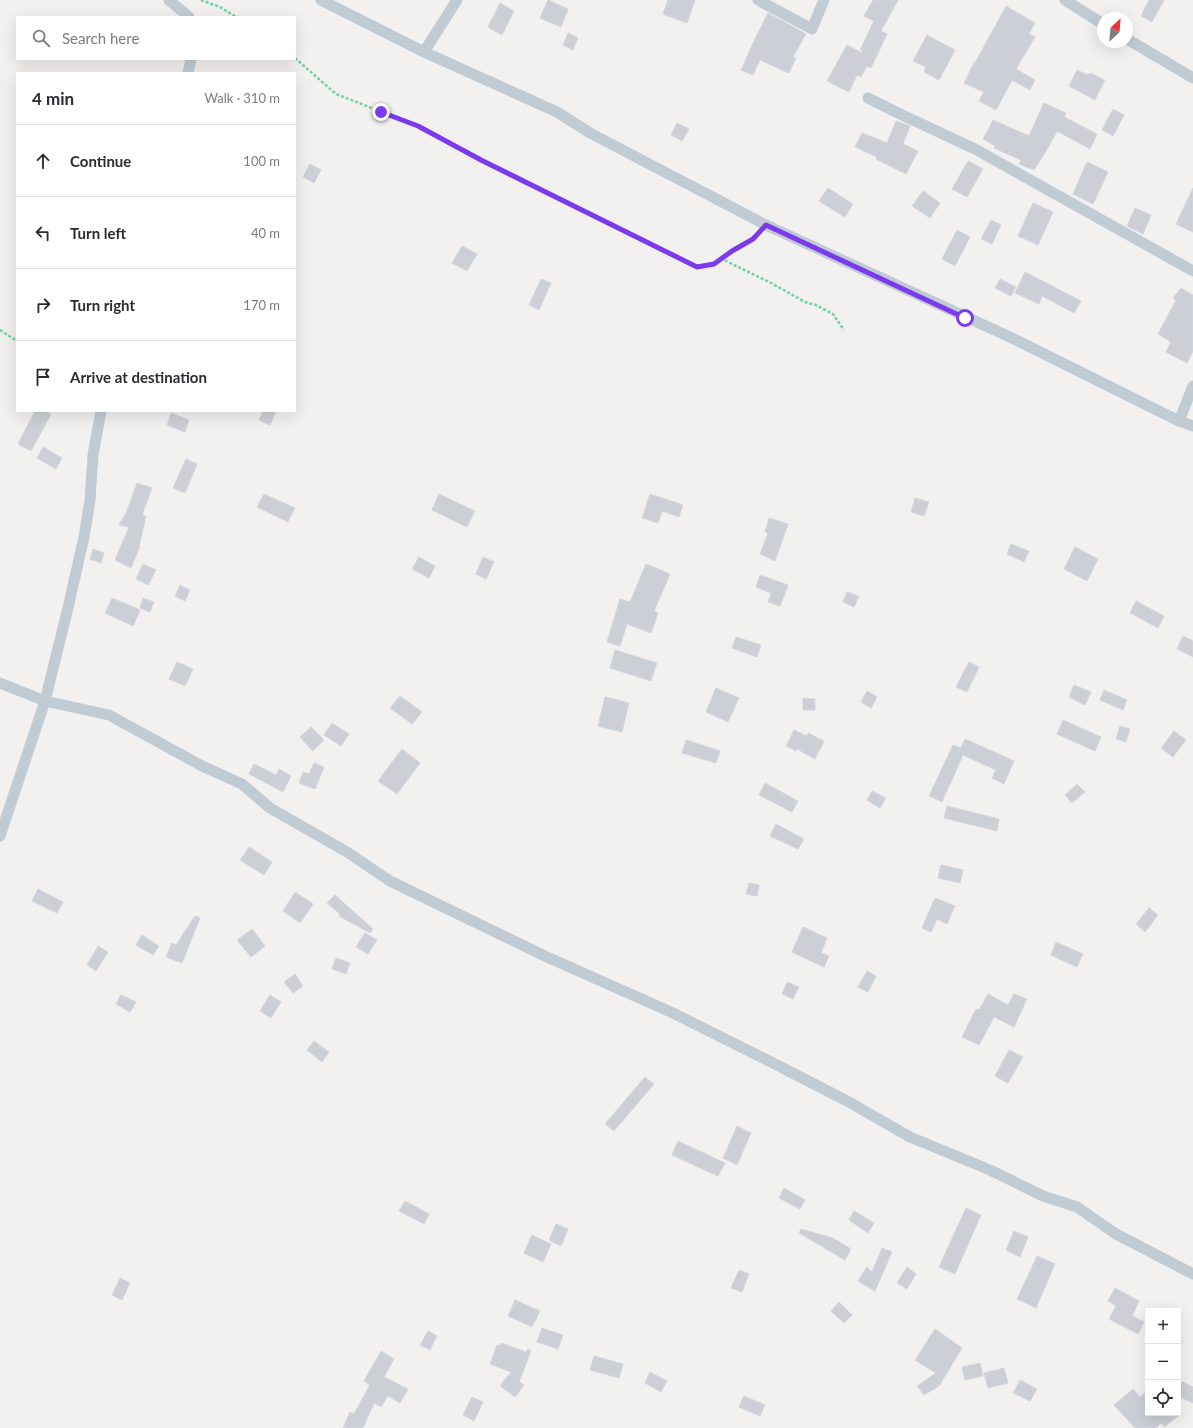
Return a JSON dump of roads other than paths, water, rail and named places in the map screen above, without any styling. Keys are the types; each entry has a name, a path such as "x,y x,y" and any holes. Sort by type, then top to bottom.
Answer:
{"street":[{"path":"169,0 188,16"},
{"path":"322,0 424,52 557,112 590,133 766,225 1012,338 1179,421 1193,426"},
{"path":"424,52 457,0"},
{"path":"758,0 812,29 824,0"},
{"path":"1065,0 1097,20"},
{"path":"1133,43 1193,78"},
{"path":"188,72 191,60"},
{"path":"868,98 898,114 975,149 1193,271"},
{"path":"1179,421 1193,386"},
{"path":"0,836 45,701 68,608 84,537 90,500 93,454 101,412"},
{"path":"0,683 45,701 110,715 202,766 242,784 270,808 347,852 390,881 547,957 673,1013 849,1102 910,1137 990,1170 1043,1196 1077,1207 1116,1234 1193,1274"}]}
